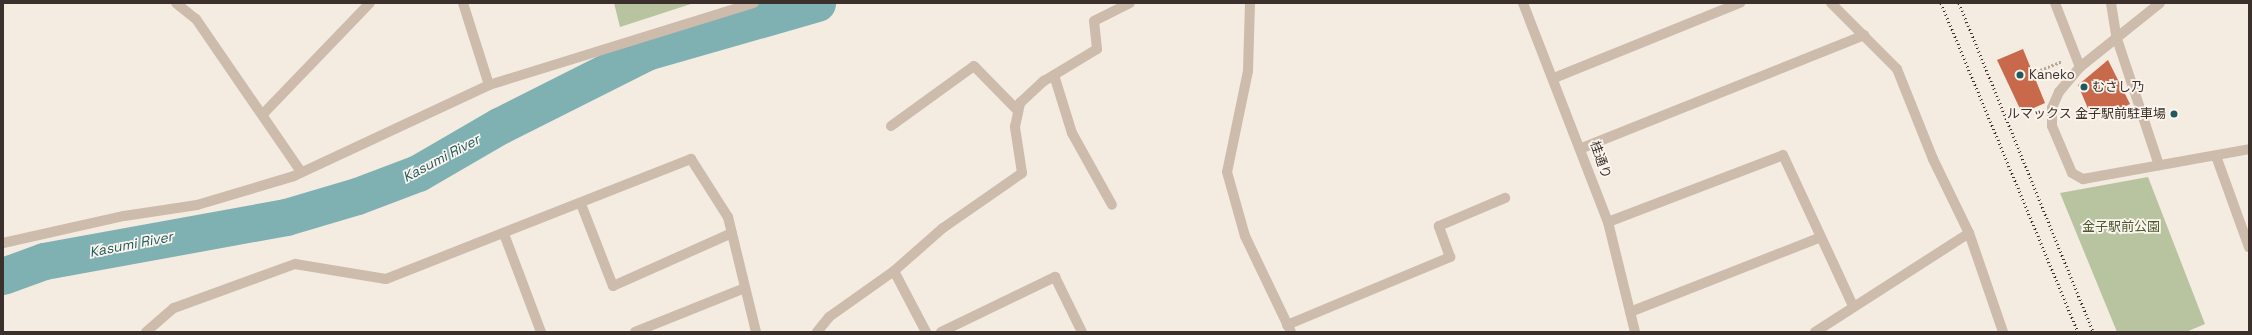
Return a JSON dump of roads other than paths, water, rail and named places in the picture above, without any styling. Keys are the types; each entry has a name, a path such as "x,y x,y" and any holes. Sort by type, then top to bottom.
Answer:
{"street":[{"path":"176,3 196,19 301,172"},
{"path":"262,114 370,3"},
{"path":"463,3 489,85"},
{"path":"3,244 124,216 197,205 301,172 489,85 754,3"},
{"path":"817,332 829,316 894,271 943,228 1022,173 1015,127 1020,103 1054,75 1097,49 1094,21 1130,3"},
{"path":"1250,3 1248,71 1227,172 1245,236 1289,329 1450,257 1439,226 1505,198"},
{"name":"桂通り","path":"1523,3 1582,148 1608,222 1635,332"},
{"path":"1554,78 1740,3"},
{"path":"1831,3 1864,34 1897,69 1933,159 1969,233 2003,332"},
{"path":"2055,3 2080,66"},
{"path":"2111,3 2116,39 2159,164"},
{"path":"2160,3 2080,66 2059,92 2052,108 2052,126 2072,173 2084,179 2159,164 2216,156 2249,149"},
{"path":"1582,148 1864,34"},
{"path":"891,126 974,66 1018,111"},
{"path":"1054,75 1072,133 1112,205"},
{"path":"1608,222 1783,155 1819,238 1853,306"},
{"path":"2216,156 2249,247"},
{"path":"146,332 174,308 295,264 386,279 581,204 690,159 728,217 756,332"},
{"path":"581,204 613,286 732,233"},
{"path":"1815,332 1853,306 1969,233"},
{"path":"504,234 541,332"},
{"path":"1630,312 1819,238"},
{"path":"894,271 926,332"},
{"path":"941,332 1055,277 1082,332"},
{"path":"635,332 745,288"}],"waterway":[{"name":"Kasumi River","path":"3,276 44,261 286,217 357,196 418,173 499,126 646,52 817,3"}],"railway":[{"path":"1941,3 2078,332"},
{"path":"1959,3 2093,332"}],"place":[{"name":"Kaneko","path":"2020,75"},
{"name":"むさし乃","path":"2084,87"},
{"name":"ルマックス 金子駅前駐車場","path":"2174,114"}],"park label":[{"name":"金子駅前公園","path":"2121,227"}]}
